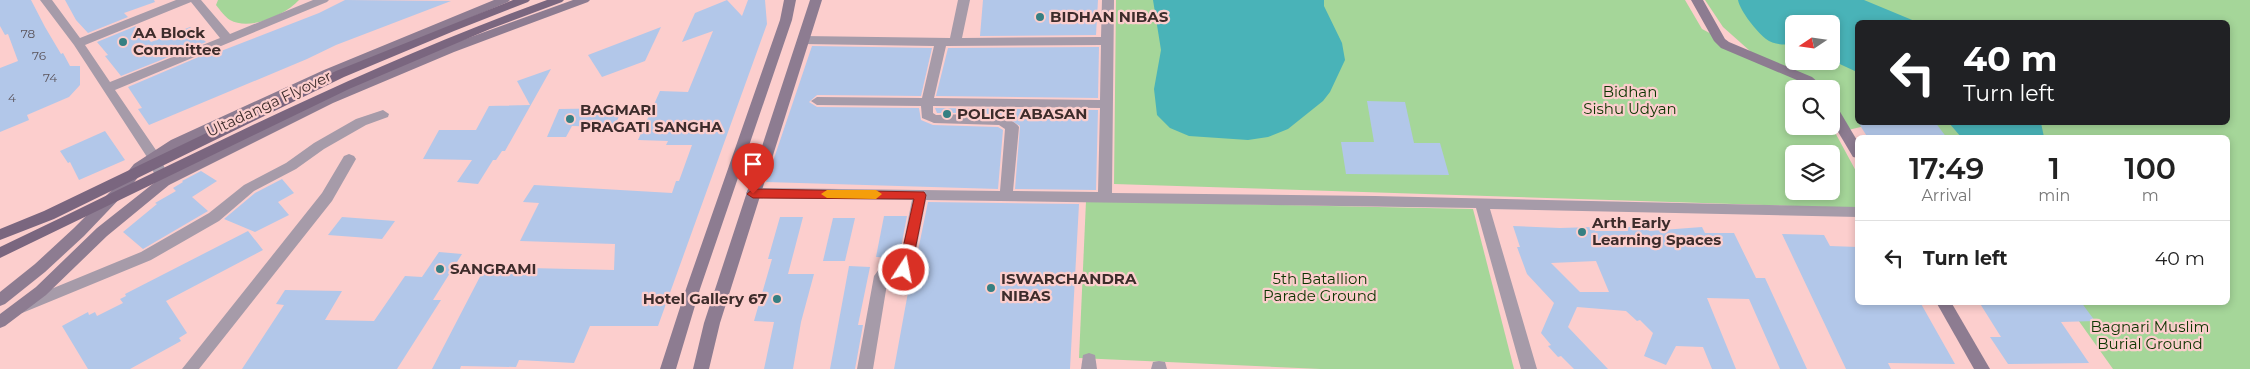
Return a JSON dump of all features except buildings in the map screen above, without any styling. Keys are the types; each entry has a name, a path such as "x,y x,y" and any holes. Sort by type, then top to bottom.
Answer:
{"main road":[{"path":"0,300 40,268 90,220 138,166 153,156 184,139 328,73 504,0"},
{"name":"Ultadanga Flyover","path":"0,235 97,192 340,74 450,28 524,0"},
{"name":"Ultadanga Flyover","path":"0,253 324,95 441,44 558,0"},
{"path":"0,322 41,291 102,232 164,182 328,100 450,48 584,0"},
{"path":"668,369 693,289 786,20 790,0"},
{"path":"701,369 712,323 803,40 813,0"},
{"path":"1697,0 1720,41 1725,46 1808,80"},
{"path":"1840,123 1855,149"},
{"path":"1946,305 1982,369"}],"street":[{"path":"46,0 78,43 153,156 164,182"},
{"path":"78,43 186,0"},
{"path":"195,0 228,39"},
{"path":"955,42 964,0"},
{"path":"1105,197 1108,0"},
{"path":"108,88 319,1"},
{"path":"803,40 941,42 1106,41"},
{"path":"941,42 927,102 927,115 934,119 1002,120 1012,127 1006,196"},
{"path":"817,101 1107,104"},
{"path":"17,309 154,252 214,217 249,188 292,166 319,146 361,122 383,114"},
{"path":"190,369 327,197 349,159"},
{"path":"753,194 1105,197 1855,212"},
{"path":"865,369 881,276 885,272 904,270 920,195"},
{"path":"1482,204 1529,369"}],"green space":[{"path":"218,0 299,0 276,16 247,24 228,19 216,5"},
{"name":"Bidhan Sishu Udyan","path":"1116,0 1685,0 1702,29 1759,59 1723,27 1705,0 2250,0 2250,369 2113,369 2067,305 2230,305 2230,135 1890,135 1869,125 1844,131 1840,128 1840,80 1785,80 1785,135 1836,135 1855,169 1855,208 1114,184"},
{"name":"5th Batallion Parade Ground","path":"1086,201 1473,209 1514,369 1321,369 1079,358"}],"water":[{"path":"1153,0 1324,0 1324,6 1342,43 1345,60 1330,92 1323,101 1288,129 1268,137 1248,140 1189,136 1170,128 1157,115 1154,89 1161,50"},
{"path":"1738,0 1864,0 1912,20 1855,20 1855,71 1840,64 1840,15 1785,15 1785,44 1783,44 1769,41 1762,36 1742,10"},
{"path":"1951,125 2041,125 2044,135 1959,135"}],"slow traffic":[{"path":"827,194 876,194"}],"place":[{"name":"BIDHAN NIBAS","path":"1040,17"},
{"name":"AA Block Committee","path":"123,42"},
{"name":"POLICE ABASAN","path":"947,114"},
{"name":"BAGMARI PRAGATI SANGHA","path":"570,119"},
{"name":"Arth Early Learning Spaces","path":"1582,232"},
{"name":"SANGRAMI","path":"440,269"},
{"name":"ISWARCHANDRA NIBAS","path":"991,288"},
{"name":"Hotel Gallery 67","path":"777,299"}],"route":[{"path":"753,194 920,195 904,270"}],"park label":[{"name":"Bagnari Muslim Burial Ground","path":"2150,336"}]}
